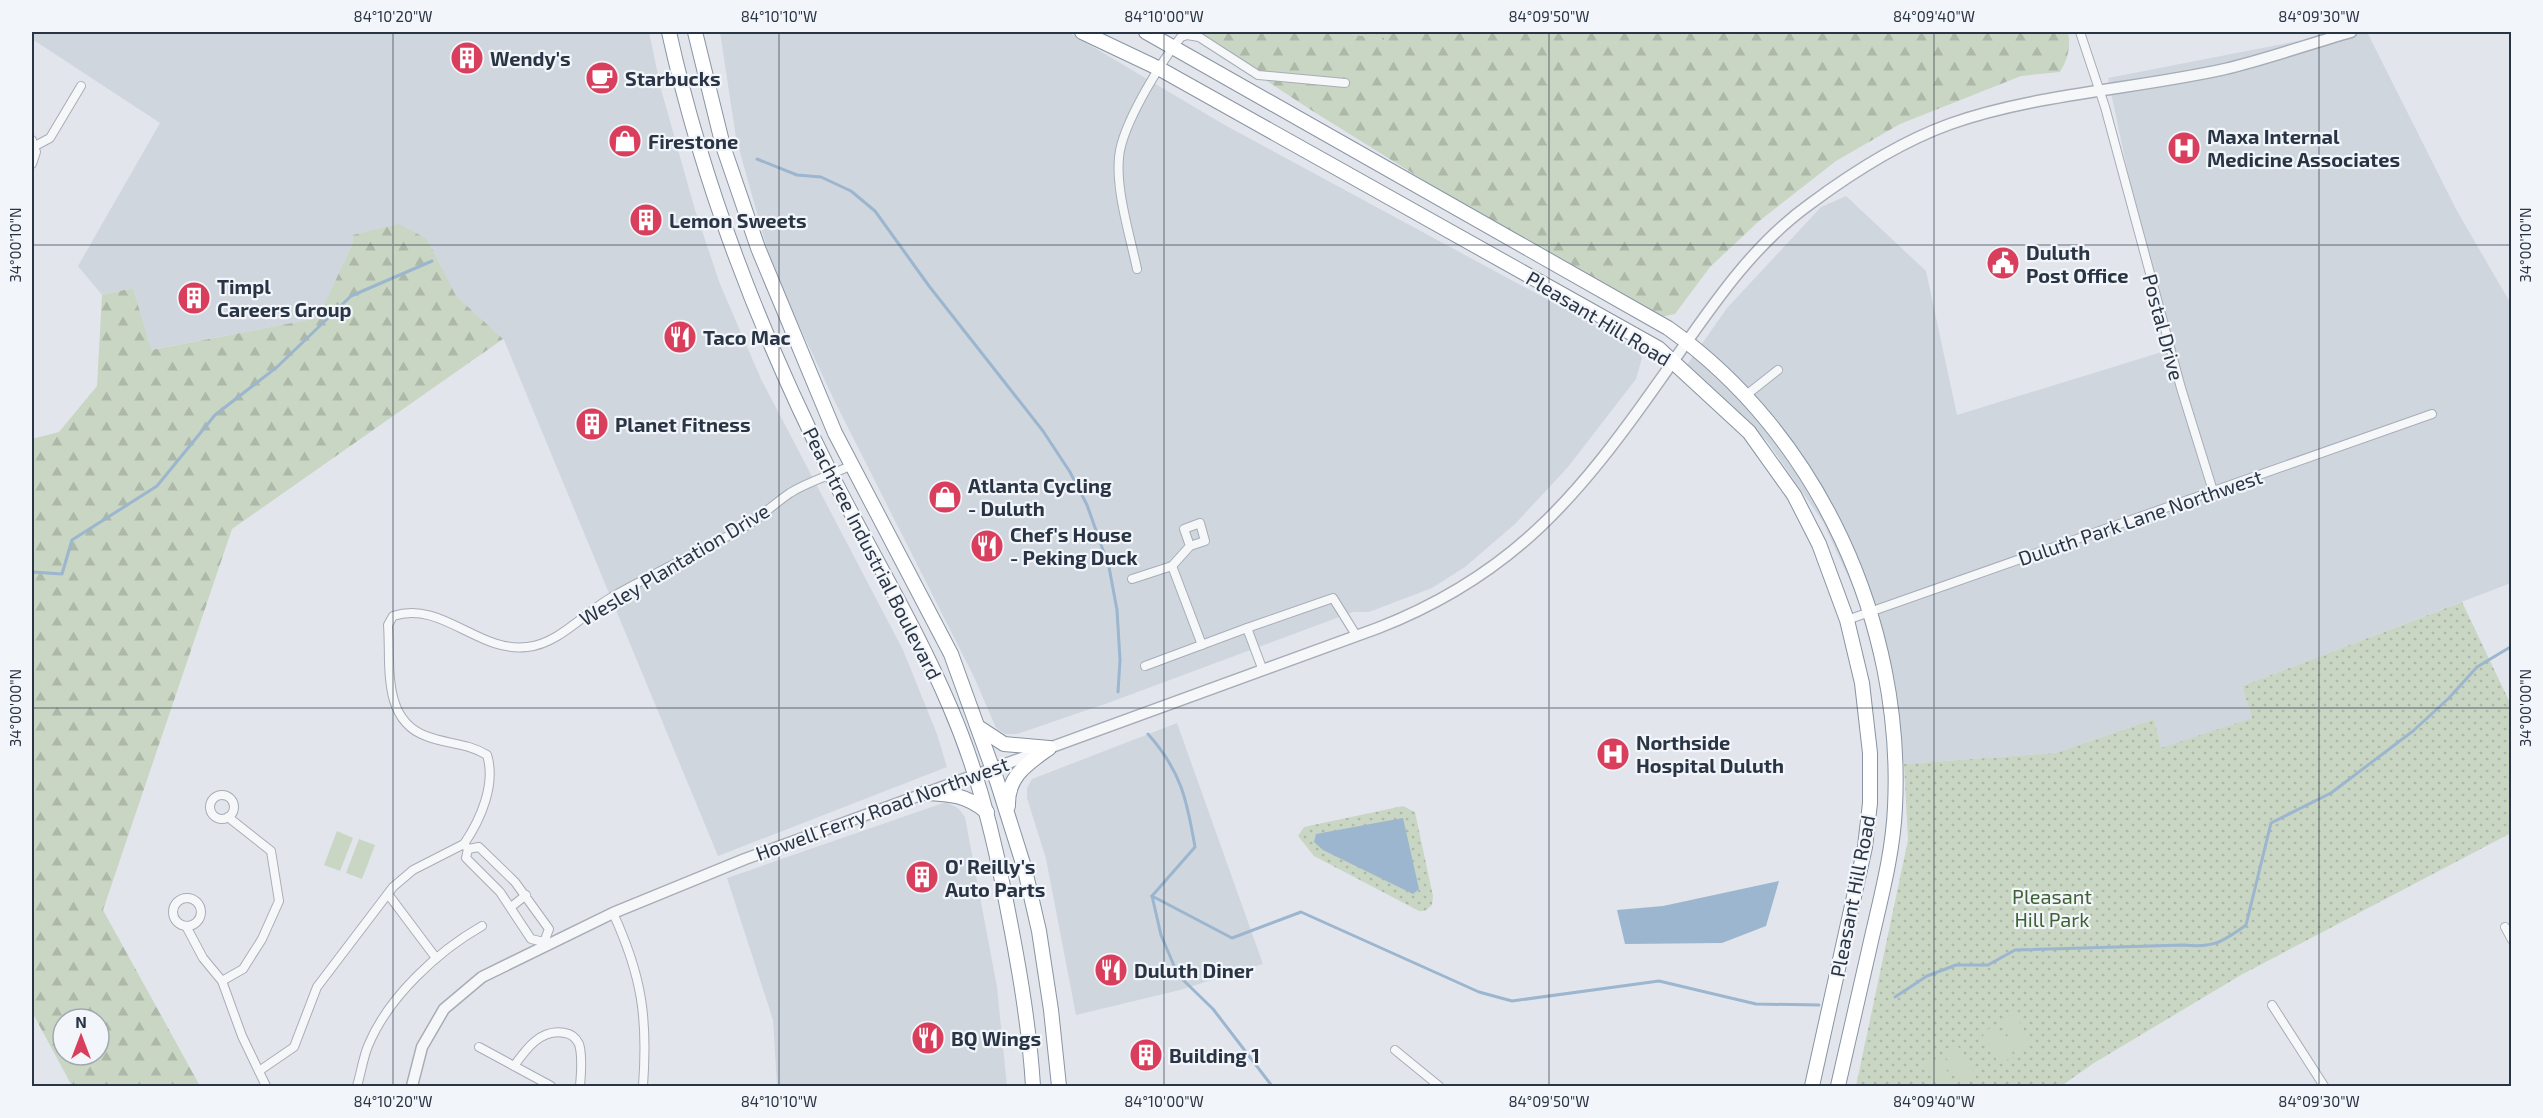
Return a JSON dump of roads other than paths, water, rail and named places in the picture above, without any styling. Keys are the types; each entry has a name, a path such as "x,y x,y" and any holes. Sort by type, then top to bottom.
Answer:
{"highway":[{"name":"Peachtree Industrial Boulevard","path":"669,32 704,165 735,256 831,475 926,656 951,709 975,774 997,848 1017,954 1033,1086"},
{"name":"Peachtree Industrial Boulevard","path":"695,32 723,146 758,248 835,433 951,654 992,767 1025,870 1039,931 1059,1086"},
{"name":"Pleasant Hill Road","path":"1082,32 1160,69 1658,348 1749,432 1785,482 1820,544 1848,620 1862,683 1868,730 1869,811 1861,866 1812,1086"},
{"name":"Pleasant Hill Road","path":"1146,32 1646,314 1701,351 1745,396 1785,446 1825,507 1850,556 1871,611 1890,695 1895,750 1895,807 1882,896 1838,1086"},
{"path":"978,727 1004,744 1049,748"},
{"path":"1008,814 1008,793 1012,780 1019,771 1049,748"},
{"path":"925,793 954,794 975,802 987,812"}],"street":[{"name":"Postal Drive","path":"2080,32 2100,92 2181,388 2213,491"},
{"name":"Howell Ferry Road Northwest","path":"412,1086 422,1047 444,1009 482,976 545,944 613,913 745,859 1416,613 1459,591 1499,563 1550,519 1604,457 1727,285 1785,226 1808,205 1907,142 1952,123 2002,109 2227,68 2350,32"},
{"path":"1137,269 1120,182 1121,147 1148,88 1181,38 1187,35 1199,38 1258,75 1345,83"},
{"path":"32,164 33,143 50,138 81,86"},
{"path":"1745,396 1778,370"},
{"name":"Duluth Park Lane Northwest","path":"1848,620 2432,414"},
{"path":"831,475 852,465"},
{"name":"Wesley Plantation Drive","path":"466,846 491,785 489,761 487,755 479,750 423,735 398,711 390,691 388,625 393,616 405,612 439,616 481,638 502,645 526,648 547,642 611,598 748,525 791,493 831,475"},
{"path":"1132,579 1172,566 1190,546"},
{"path":"1172,566 1202,645"},
{"path":"1145,666 1333,598 1356,635"},
{"path":"1247,628 1262,668"},
{"path":"222,981 243,969 262,939 279,901 271,851 228,817"},
{"path":"259,1071 294,1047 317,987 388,894 412,870 466,846 479,847 525,895 549,929 545,944 531,939 511,907 466,858 466,846"},
{"path":"388,894 436,958"},
{"path":"511,907 525,895"},
{"path":"613,913 632,953 639,982 645,1039 643,1086"},
{"path":"186,926 203,958 222,981 242,1036 266,1086"},
{"path":"357,1086 368,1046 387,1014 453,942 482,926"},
{"path":"2505,927 2511,940"},
{"path":"2272,1005 2324,1086"},
{"path":"514,1066 526,1049 541,1036 556,1031 571,1034 578,1043 580,1086"},
{"path":"479,1047 551,1086"},
{"path":"1395,1050 1439,1086"}],"water":[{"path":"1403,818 1419,889 1413,894 1323,850 1314,842 1316,834"},
{"path":"1779,881 1766,926 1722,943 1625,944 1617,910 1663,906"}],"waterway":[{"path":"757,159 797,175 821,177 851,191 875,211 929,286 1043,431 1070,472 1087,505 1109,567 1117,610 1120,660 1118,692"},
{"path":"32,572 62,574 72,540 157,486 215,415 277,367 351,296 432,261"},
{"path":"1895,997 1927,976 1956,965 1988,965 2015,950 2203,946 2224,940 2246,925 2271,823 2331,793 2413,731 2449,698 2477,667 2512,646"},
{"path":"1148,734 1168,761 1181,787 1195,847 1152,896"},
{"path":"1152,896 1232,938 1301,912 1479,992 1512,1001 1659,981 1756,1004 1819,1005"},
{"path":"1152,896 1161,935 1178,975 1213,1009 1272,1086"}],"place":[{"name":"Wendy's","path":"467,58"},
{"name":"Starbucks","path":"602,78"},
{"name":"Firestone","path":"625,141"},
{"name":"Maxa Internal Medicine Associates","path":"2184,148"},
{"name":"Lemon Sweets","path":"646,220"},
{"name":"Duluth Post Office","path":"2003,263"},
{"name":"Timpl Careers Group","path":"194,298"},
{"name":"Taco Mac","path":"680,337"},
{"name":"Planet Fitness","path":"592,424"},
{"name":"Atlanta Cycling - Duluth","path":"945,497"},
{"name":"Chef's House - Peking Duck","path":"987,546"},
{"name":"Northside Hospital Duluth","path":"1613,754"},
{"name":"O' Reilly's Auto Parts","path":"922,877"},
{"name":"Duluth Diner","path":"1111,970"},
{"name":"BQ Wings","path":"928,1038"},
{"name":"Building 1","path":"1146,1055"}],"park label":[{"name":"Pleasant Hill Park","path":"2052,908"}]}
